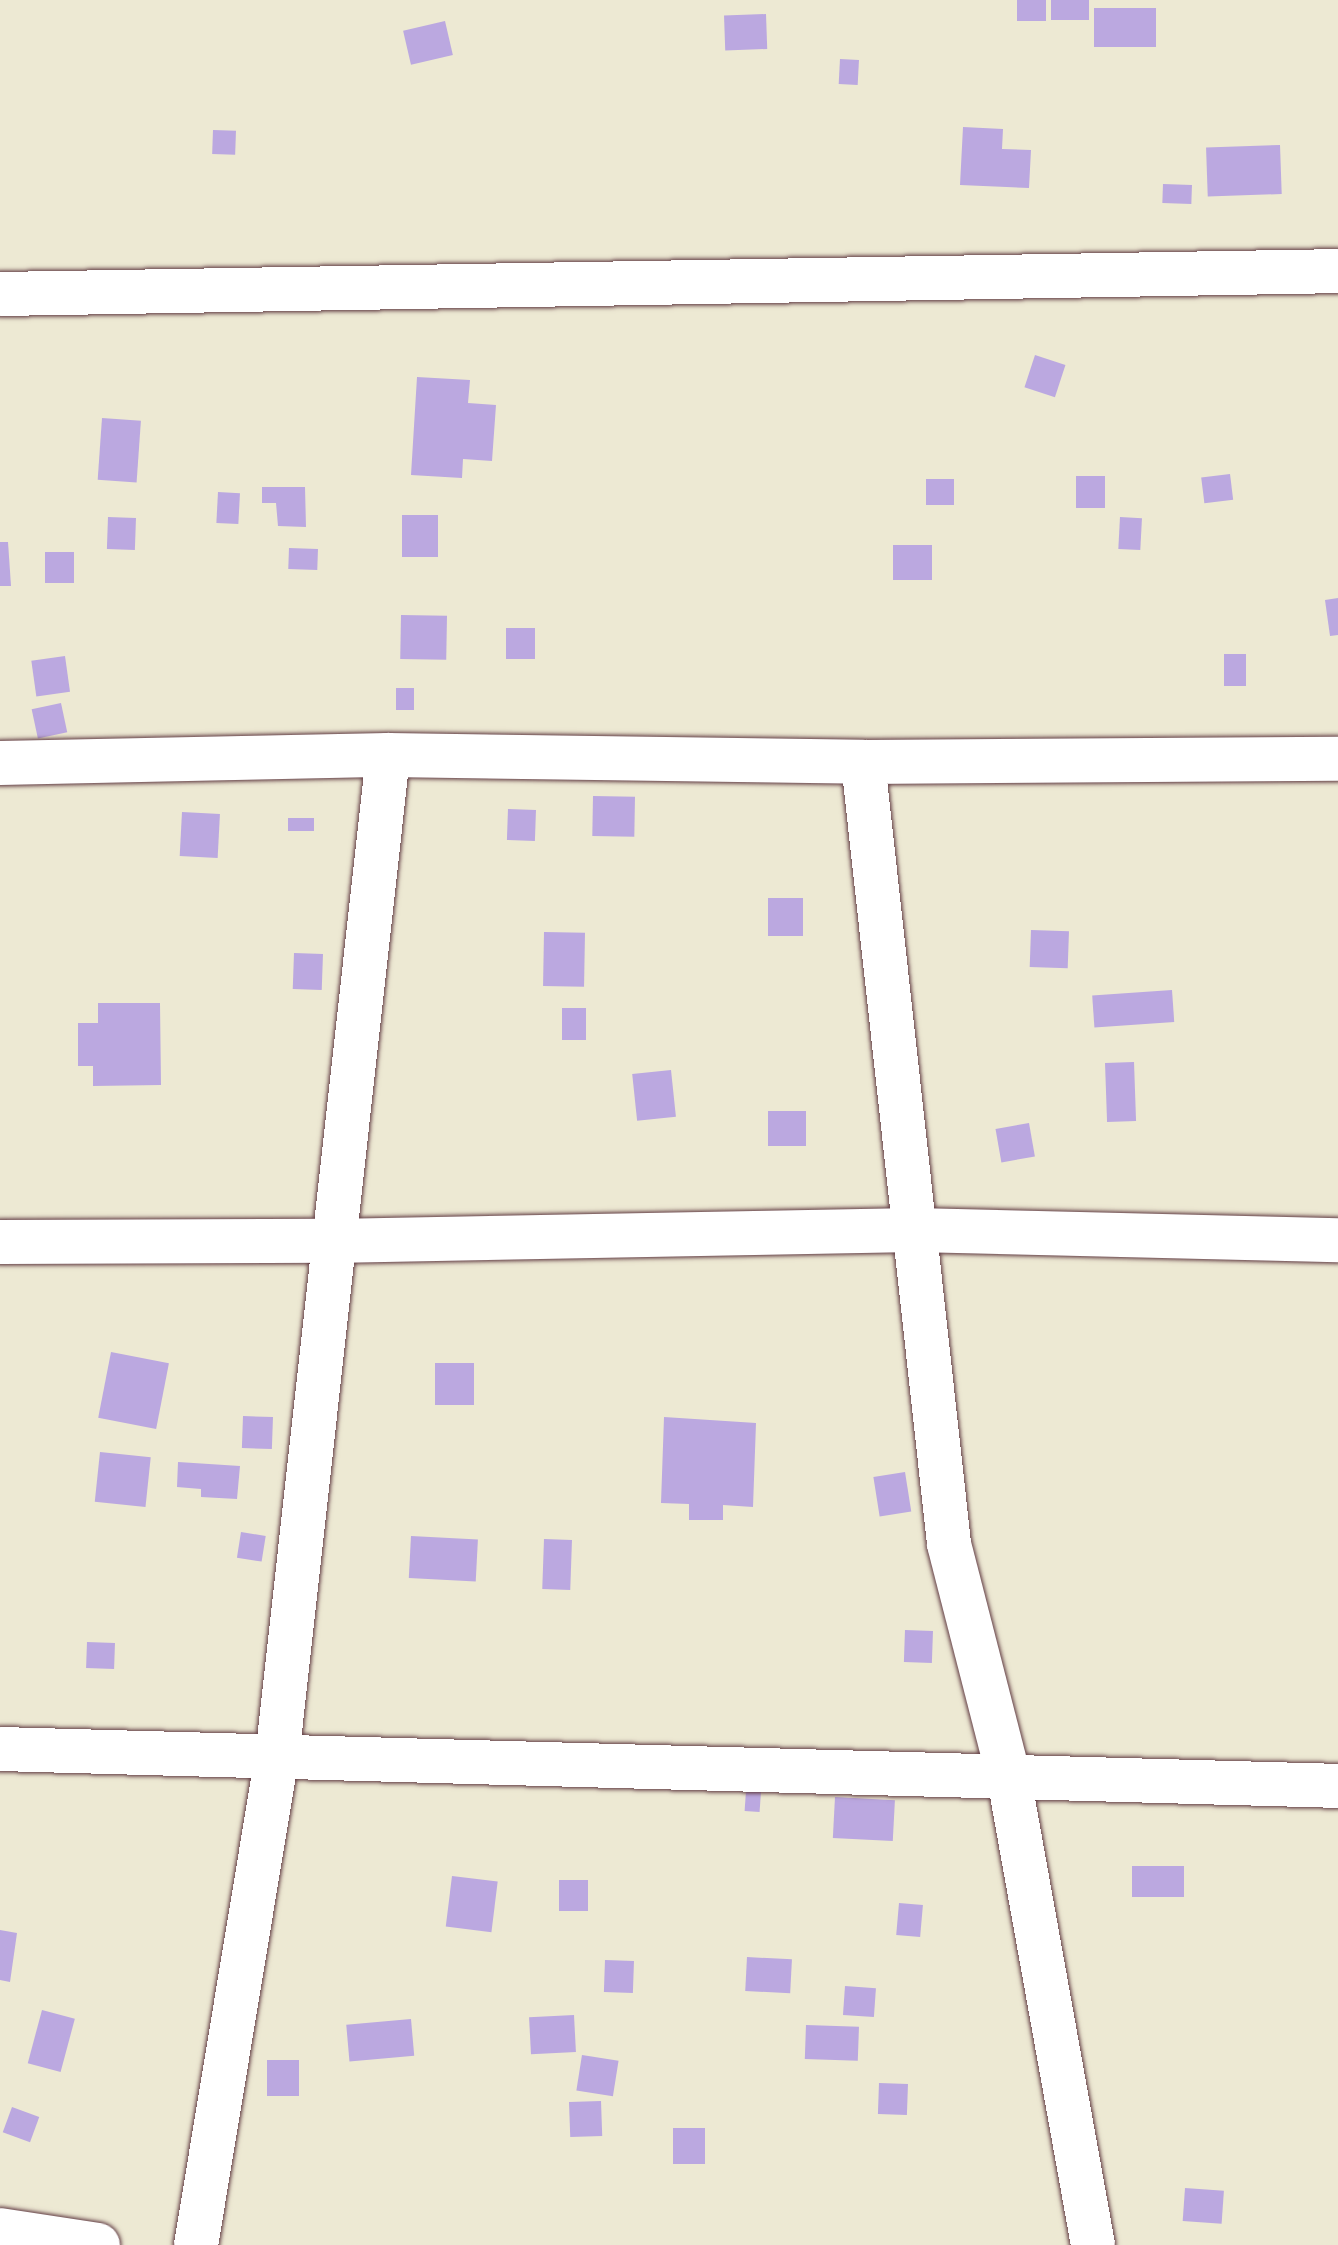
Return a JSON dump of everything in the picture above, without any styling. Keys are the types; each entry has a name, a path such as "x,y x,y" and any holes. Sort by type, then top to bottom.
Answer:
{"street":[{"path":"0,294 1338,271"},
{"path":"196,2245 277,1758 388,755"},
{"path":"0,763 388,755 863,762 1338,759"},
{"path":"863,762 949,1544 1009,1778 1093,2245"},
{"path":"0,1242 332,1241 915,1230 1338,1240"},
{"path":"0,1749 1338,1786"},
{"path":"0,2230 98,2245"}],"building":[{"path":"1017,0 1046,0 1046,21 1017,21"},
{"path":"1051,0 1089,0 1089,20 1051,20"},
{"path":"1094,8 1156,8 1156,47 1094,47"},
{"path":"766,14 767,49 725,50 724,15"},
{"path":"445,21 453,55 411,65 403,31"},
{"path":"840,59 859,60 858,85 839,84"},
{"path":"963,127 1003,129 1002,149 1031,150 1029,188 960,185"},
{"path":"213,130 236,131 235,155 212,154"},
{"path":"1280,145 1282,194 1208,197 1206,148"},
{"path":"1163,184 1192,185 1191,204 1162,203"},
{"path":"1035,355 1065,365 1055,397 1024,387"},
{"path":"417,377 470,380 468,403 496,405 492,461 463,459 462,478 411,475"},
{"path":"102,418 141,421 137,483 98,480"},
{"path":"1230,474 1233,500 1204,503 1201,478"},
{"path":"1076,476 1105,476 1105,508 1076,508"},
{"path":"926,479 954,479 954,505 926,505"},
{"path":"262,487 305,487 306,527 278,526 276,503 262,503"},
{"path":"218,492 240,493 238,524 216,523"},
{"path":"402,515 438,515 438,557 402,557"},
{"path":"108,517 136,518 135,550 107,549"},
{"path":"1120,517 1142,518 1140,550 1118,549"},
{"path":"0,542 8,542 11,586 0,586"},
{"path":"893,545 932,545 932,580 893,580"},
{"path":"289,548 318,549 317,570 288,569"},
{"path":"45,552 74,552 74,583 45,583"},
{"path":"1338,598 1338,635 1330,636 1325,600"},
{"path":"401,615 447,616 446,660 400,659"},
{"path":"506,628 535,628 535,659 506,659"},
{"path":"1224,654 1246,654 1246,686 1224,686"},
{"path":"65,656 70,692 36,696 31,661"},
{"path":"396,688 414,688 414,710 396,710"},
{"path":"61,703 67,732 38,739 32,709"},
{"path":"593,796 635,797 634,837 592,836"},
{"path":"508,809 536,810 535,841 507,840"},
{"path":"182,812 220,814 218,858 180,856"},
{"path":"288,818 314,818 314,831 288,831"},
{"path":"768,898 803,898 803,936 768,936"},
{"path":"1031,930 1069,931 1068,968 1030,967"},
{"path":"544,932 585,933 584,987 543,986"},
{"path":"294,953 323,954 322,990 293,989"},
{"path":"1172,990 1174,1022 1094,1028 1092,996"},
{"path":"98,1003 160,1003 161,1085 93,1086 93,1066 78,1066 78,1023 98,1023"},
{"path":"562,1008 586,1008 586,1040 562,1040"},
{"path":"1134,1062 1136,1121 1107,1122 1105,1063"},
{"path":"671,1070 676,1117 637,1121 632,1074"},
{"path":"768,1111 806,1111 806,1146 768,1146"},
{"path":"1029,1123 1035,1156 1001,1162 996,1129"},
{"path":"111,1352 169,1363 156,1429 98,1418"},
{"path":"435,1363 474,1363 474,1405 435,1405"},
{"path":"243,1416 273,1417 272,1449 242,1448"},
{"path":"664,1417 756,1423 753,1507 723,1505 723,1520 689,1520 689,1504 661,1503"},
{"path":"100,1452 151,1457 145,1507 95,1502"},
{"path":"178,1462 240,1466 237,1499 201,1497 201,1489 177,1487"},
{"path":"905,1472 911,1512 880,1517 873,1477"},
{"path":"241,1532 266,1536 262,1562 237,1558"},
{"path":"411,1536 478,1540 476,1581 409,1578"},
{"path":"544,1539 572,1540 570,1590 542,1589"},
{"path":"905,1630 933,1631 932,1663 904,1662"},
{"path":"87,1642 115,1643 114,1669 86,1668"},
{"path":"746,1791 761,1792 760,1812 745,1811"},
{"path":"835,1797 895,1800 893,1841 833,1838"},
{"path":"1132,1866 1184,1866 1184,1897 1132,1897"},
{"path":"452,1876 498,1882 491,1932 446,1927"},
{"path":"559,1880 588,1880 588,1911 559,1911"},
{"path":"899,1903 923,1905 920,1937 896,1935"},
{"path":"0,1930 17,1933 10,1982 0,1980"},
{"path":"747,1957 792,1959 790,1993 745,1991"},
{"path":"605,1960 634,1961 633,1993 604,1992"},
{"path":"845,1986 876,1988 874,2017 843,2015"},
{"path":"42,2010 75,2019 61,2072 28,2063"},
{"path":"574,2015 576,2052 531,2054 529,2017"},
{"path":"411,2019 414,2056 349,2062 346,2025"},
{"path":"806,2025 859,2027 858,2061 805,2059"},
{"path":"582,2055 619,2061 613,2096 576,2091"},
{"path":"267,2060 299,2060 299,2096 267,2096"},
{"path":"879,2083 908,2084 907,2115 878,2114"},
{"path":"601,2101 602,2136 570,2137 569,2102"},
{"path":"12,2107 39,2117 30,2142 3,2132"},
{"path":"673,2128 705,2128 705,2164 673,2164"},
{"path":"1185,2188 1224,2191 1222,2224 1183,2221"}]}
